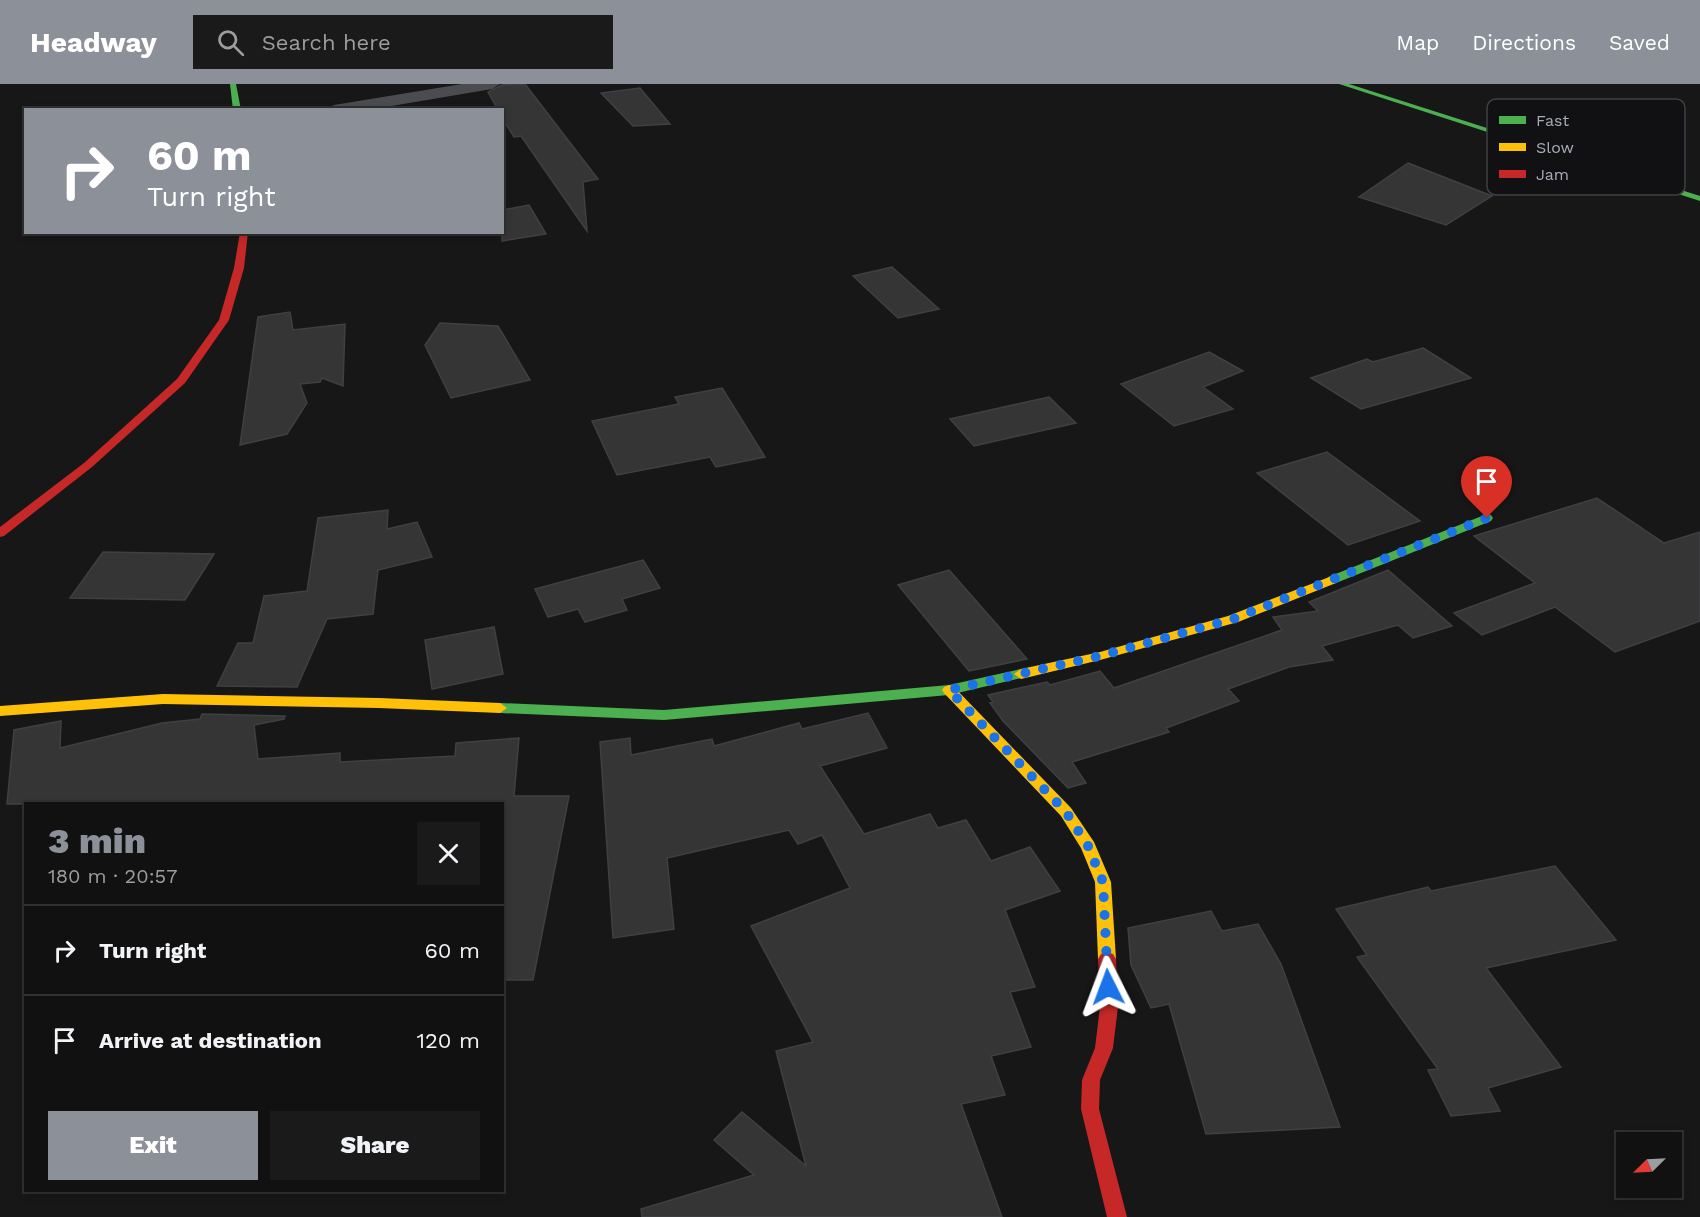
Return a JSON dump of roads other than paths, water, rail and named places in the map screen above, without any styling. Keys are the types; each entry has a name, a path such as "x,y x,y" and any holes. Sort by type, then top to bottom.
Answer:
{"street":[{"path":"233,84 237,108"},
{"path":"346,108 492,84"},
{"path":"1342,84 1487,131"},
{"path":"1685,195 1700,200"},
{"path":"0,533 88,465 181,381 224,320 239,268 244,234"},
{"path":"0,711 163,699 379,703 664,715 949,690 1100,656 1233,619 1487,518"},
{"path":"949,690 1066,812 1088,846 1103,882 1109,1008 1104,1048 1091,1080 1090,1109 1117,1217"}]}
